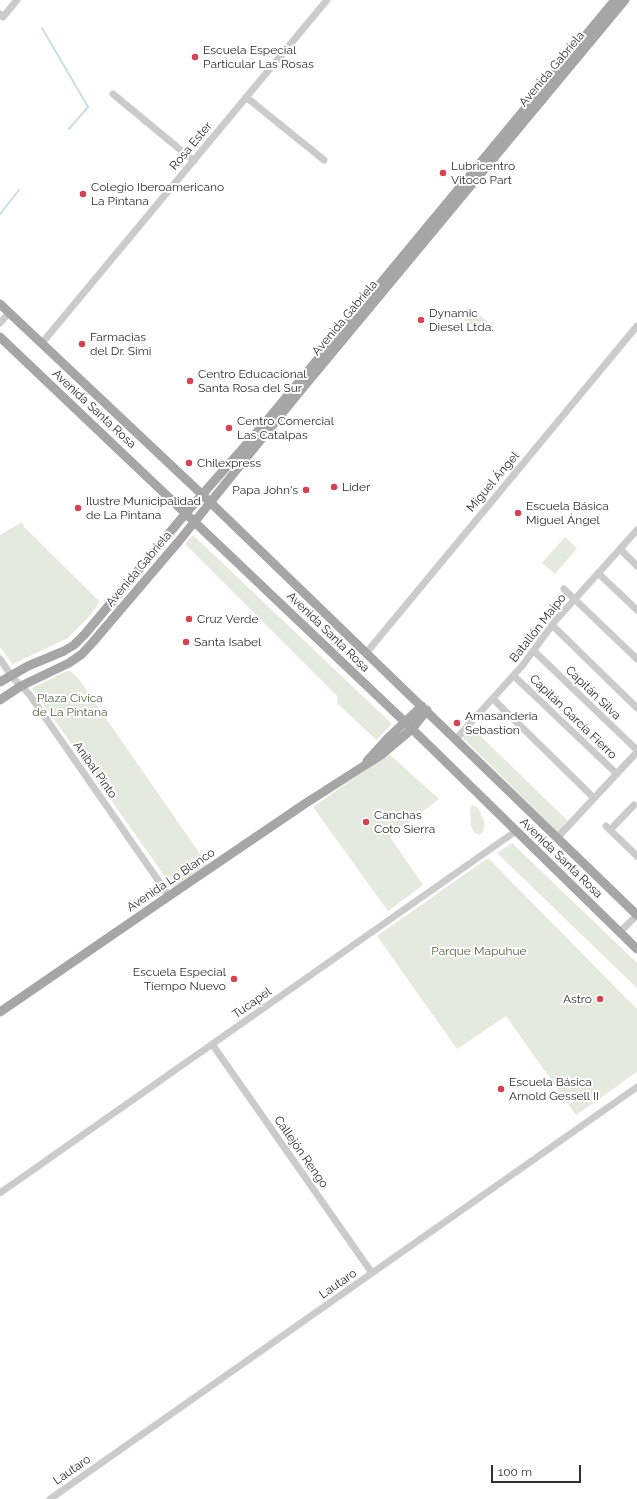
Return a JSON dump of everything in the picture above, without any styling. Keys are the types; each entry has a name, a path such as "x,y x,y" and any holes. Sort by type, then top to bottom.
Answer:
{"main road":[{"name":"Avenida Gabriela","path":"0,682 28,666 64,651 78,641 186,513 259,430 615,0"},
{"name":"Avenida Gabriela","path":"0,700 21,686 69,663 85,651 195,521 307,382 625,0"},
{"name":"Avenida Santa Rosa","path":"0,304 367,652 557,838 635,917"},
{"name":"Avenida Santa Rosa","path":"0,337 405,722 637,949"},
{"name":"Avenida Lo Blanco","path":"0,1012 169,896 357,770 372,762 405,722 425,708"},
{"name":"Avenida Lo Blanco","path":"387,745 412,729 425,708"}],"street":[{"path":"2,15 17,0"},
{"name":"Rosa Ester","path":"42,343 327,0"},
{"path":"113,94 194,161"},
{"path":"246,97 324,160"},
{"path":"0,323 9,313"},
{"name":"Miguel Ángel","path":"367,652 637,326"},
{"name":"Batallón Maipo","path":"456,739 514,676 534,651 552,624 637,530"},
{"path":"620,549 637,566"},
{"path":"598,573 637,610"},
{"path":"564,589 637,659"},
{"path":"552,624 637,708"},
{"name":"Capitán Silva","path":"534,651 637,751"},
{"name":"Aníbal Pinto","path":"0,659 11,675 29,694 169,896"},
{"name":"Capitán García Fierro","path":"514,676 616,774"},
{"path":"493,699 594,798"},
{"path":"557,838 637,751"},
{"path":"634,804 608,828 637,856"},
{"name":"Tucapel","path":"0,1193 516,831"},
{"path":"620,932 635,917"},
{"name":"Callejón Rengo","path":"212,1044 372,1273"},
{"name":"Lautaro","path":"50,1499 637,1087"}],"green space":[{"path":"469,306 489,323 480,333 460,316"},
{"name":"Plaza Cívica de La Pintana","path":"22,522 24,527 100,602 89,617 68,638 13,665 0,647 0,535"},
{"path":"193,535 392,724 376,740 337,703 338,697 185,544"},
{"path":"565,537 577,548 555,574 542,563"},
{"name":"Plaza Cívica de La Pintana","path":"69,670 78,678 207,864 173,888 32,688"},
{"path":"471,727 568,821 558,832 462,737"},
{"name":"Canchas Coto Sierra","path":"389,754 439,799 390,837 423,885 388,911 313,807"},
{"path":"472,805 477,807 484,820 484,830 480,835 475,833 471,826 470,810"},
{"path":"512,843 637,963 637,988 497,853"},
{"name":"Parque Mapuhue","path":"488,858 637,1009 637,1072 576,1115 506,1016 457,1049 377,936"}],"waterway":[{"path":"42,28 88,107 69,129"},
{"path":"0,214 19,190"}],"place":[{"name":"Escuela Especial Particular Las Rosas","path":"195,57"},
{"name":"Lubricentro Vitoco Part","path":"443,173"},
{"name":"Colegio Iberoamericano La Pintana","path":"83,194"},
{"name":"Dynamic Diesel Ltda.","path":"421,320"},
{"name":"Farmacias del Dr. Simi","path":"82,344"},
{"name":"Centro Educacional Santa Rosa del Sur","path":"190,381"},
{"name":"Centro Comercial Las Catalpas","path":"229,428"},
{"name":"Chilexpress","path":"189,463"},
{"name":"Lider","path":"334,487"},
{"name":"Papa John's","path":"306,490"},
{"name":"Ilustre Municipalidad de La Pintana","path":"78,508"},
{"name":"Escuela Básica Miguel Ángel","path":"518,513"},
{"name":"Cruz Verde","path":"189,619"},
{"name":"Santa Isabel","path":"186,642"},
{"name":"Amasanderia Sebastion","path":"457,723"},
{"name":"Canchas Coto Sierra","path":"366,822"},
{"name":"Escuela Especial Tiempo Nuevo","path":"234,979"},
{"name":"Astro","path":"600,999"},
{"name":"Escuela Básica Arnold Gessell II","path":"501,1089"}]}
